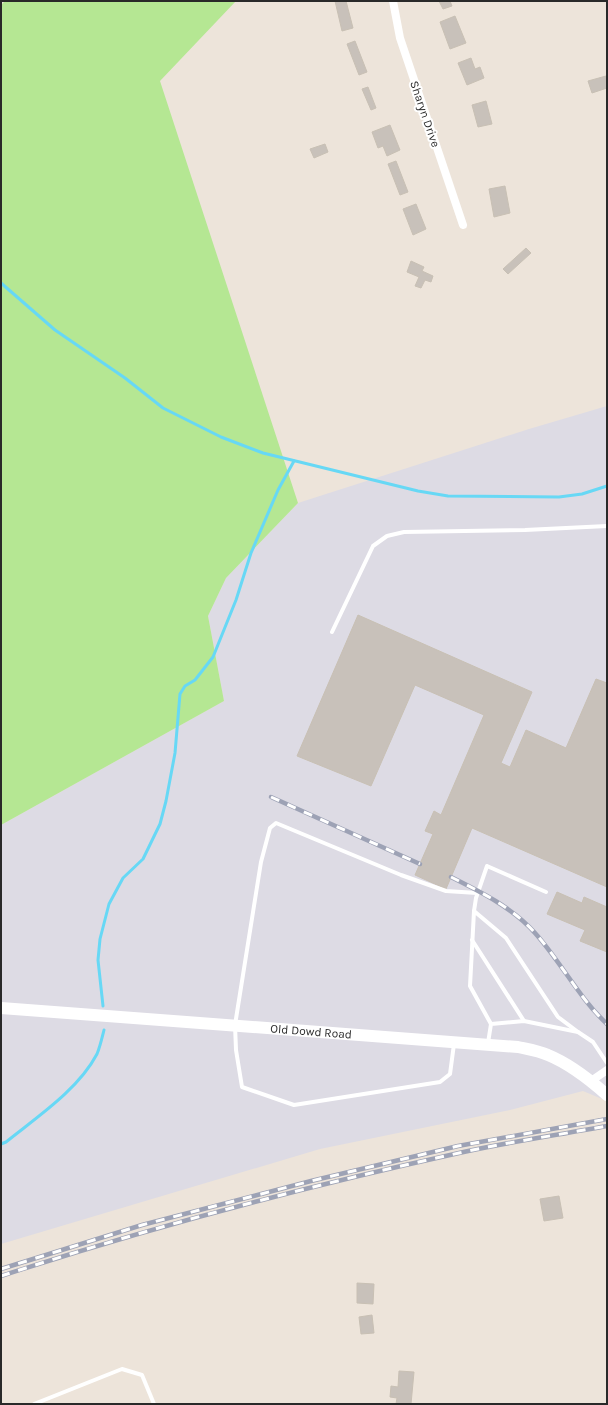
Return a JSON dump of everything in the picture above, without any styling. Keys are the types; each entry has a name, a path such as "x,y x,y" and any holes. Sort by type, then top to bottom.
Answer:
{"street":[{"name":"Sharyn Drive","path":"393,1 400,38 463,225"},
{"name":"Old Dowd Road","path":"1,1008 455,1041 518,1047 546,1054 572,1067 607,1095"},
{"path":"591,1081 607,1070"}],"lane":[{"path":"332,632 374,546 387,536 404,532 525,530 607,526"},
{"path":"455,1041 450,1074 440,1082 294,1106 242,1087 236,1050 235,1025 261,862 270,828 276,823 401,875 446,891 477,893"},
{"path":"488,1044 491,1024 470,986 474,911 477,893 487,866 546,892"},
{"path":"474,911 506,938 558,1017 593,1042 607,1063"},
{"path":"472,940 524,1021"},
{"path":"491,1024 524,1021 578,1032"},
{"path":"34,1404 122,1368 142,1375 154,1404"}],"shaded area":[{"path":"607,406 607,1101 583,1091 510,1110 320,1149 1,1244 1,825 224,701 208,616 226,578 298,503 529,429"}],"green space":[{"path":"5,1 236,1 160,81 298,503 226,578 208,616 224,701 1,825 1,5"}],"building":[{"path":"335,1 346,1 353,28 342,31"},
{"path":"439,1 450,1 452,6 443,9"},
{"path":"455,16 466,43 450,49 440,22"},
{"path":"355,41 367,72 359,75 347,44"},
{"path":"471,58 475,69 480,67 484,78 467,85 458,63"},
{"path":"606,76 607,88 592,93 588,81"},
{"path":"368,87 376,108 371,110 362,89"},
{"path":"486,101 492,124 478,127 472,105"},
{"path":"390,125 400,150 387,156 383,146 378,148 372,132"},
{"path":"325,144 328,152 314,158 310,149"},
{"path":"396,161 408,192 400,195 388,164"},
{"path":"505,186 510,213 494,217 489,189"},
{"path":"416,204 426,229 413,235 403,209"},
{"path":"526,248 531,253 508,274 503,269"},
{"path":"411,261 424,267 422,271 433,276 431,282 425,280 421,288 415,286 419,277 407,272"},
{"path":"358,615 532,692 501,763 510,767 526,730 566,748 596,679 607,683 607,887 472,828 446,889 415,875 433,834 425,831 434,811 441,815 484,715 415,685 371,786 297,756"},
{"path":"557,892 582,903 584,897 607,907 607,952 580,941 585,930 547,914"},
{"path":"559,1196 563,1218 544,1221 540,1199"},
{"path":"357,1283 374,1284 373,1304 357,1303"},
{"path":"372,1315 374,1333 361,1334 359,1317"},
{"path":"399,1371 414,1372 411,1404 396,1404 397,1398 390,1397 391,1386 398,1387"}],"waterway":[{"path":"1,283 55,330 125,378 163,408 221,437 263,453 418,491 448,496 559,497 582,494 607,486"},
{"path":"103,1006 98,960 100,939 109,904 123,878 143,859 160,824 175,753 180,694 185,686 195,680 213,657 236,600 251,553 278,490 294,461"},
{"path":"1,1144 6,1142 43,1113 79,1079 97,1054 104,1030"}],"railway":[{"path":"271,797 420,864"},
{"path":"451,877 496,901 526,924 544,944 588,1003 607,1024"},
{"path":"1,1269 142,1225 311,1181 458,1146 607,1119"},
{"path":"1,1276 114,1241 286,1194 477,1149 607,1126"}]}
